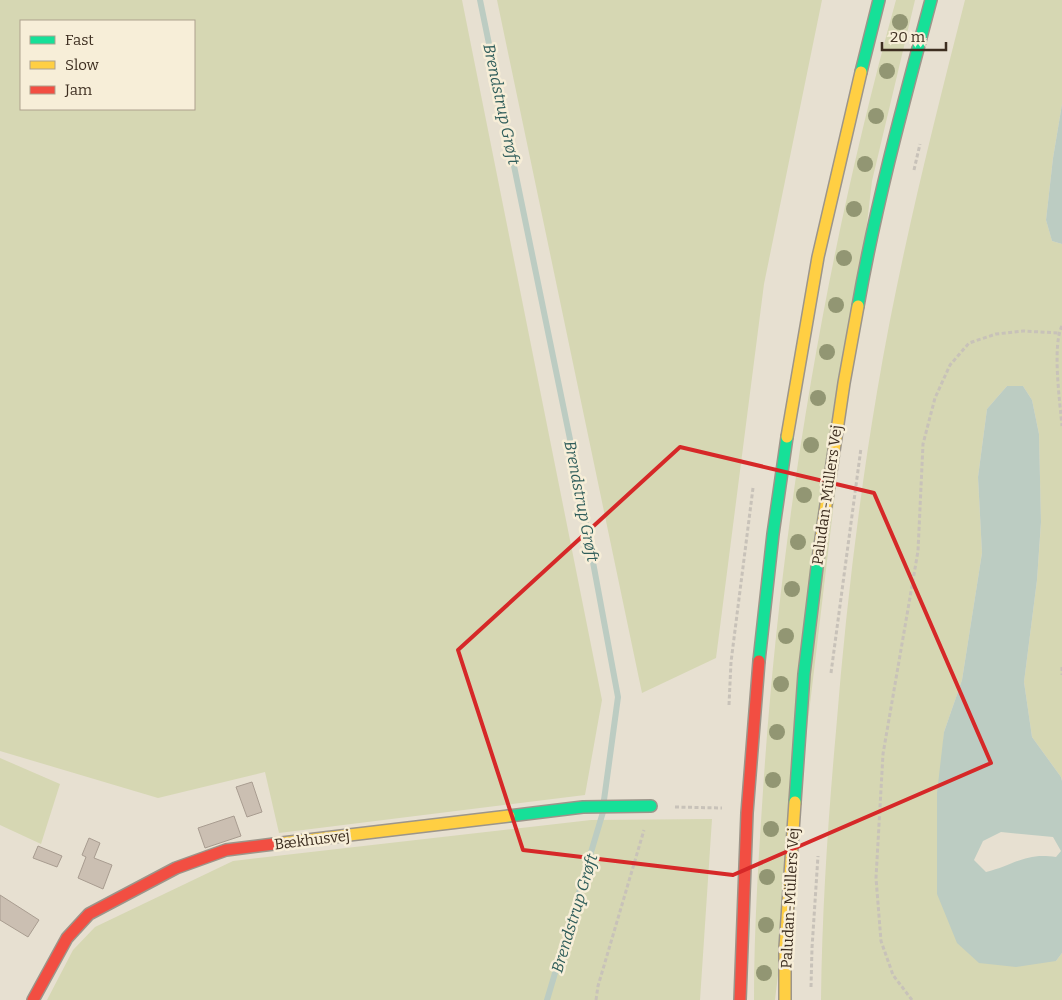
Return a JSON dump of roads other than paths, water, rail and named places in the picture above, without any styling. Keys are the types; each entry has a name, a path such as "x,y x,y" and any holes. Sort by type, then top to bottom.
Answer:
{"street":[{"path":"740,1000 750,753 757,668 774,527 797,376 819,256 844,139 879,0"},
{"name":"Paludan-Müllers Vej","path":"785,1000 785,948 804,674 820,538 844,383 865,266 892,145 931,0"},
{"name":"Bækhusvej","path":"33,1000 67,938 90,914 176,868 226,850 583,807 651,806"}],"waterway":[{"name":"Brendstrup Grøft","path":"480,0 572,449 618,697 604,800"},
{"name":"Brendstrup Grøft","path":"547,1000 603,812"}]}
